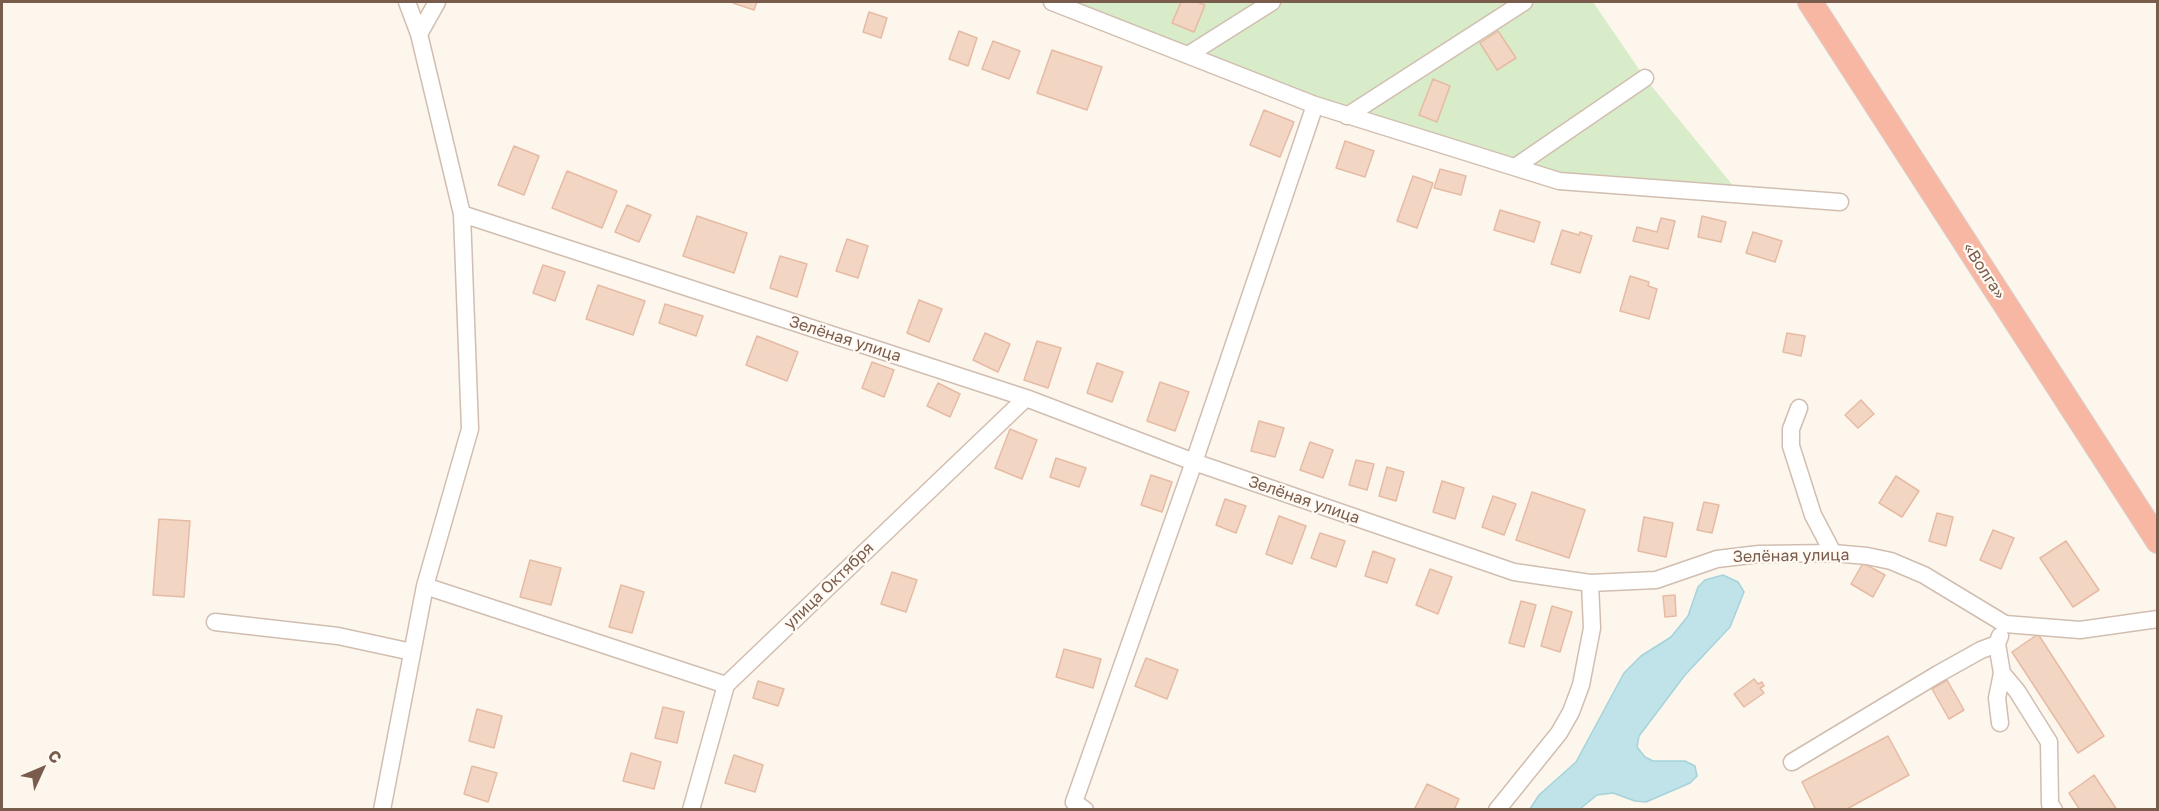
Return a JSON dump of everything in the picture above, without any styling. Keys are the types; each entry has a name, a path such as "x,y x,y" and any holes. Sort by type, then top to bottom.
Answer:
{"highway":[{"name":"«Волга»","path":"1810,2 2157,541"}],"street":[{"path":"382,810 425,586 470,429 462,214 419,34 407,2"},
{"path":"419,34 437,2"},
{"path":"1053,2 1315,105 1559,181 1840,202"},
{"path":"1188,55 1272,2"},
{"path":"1347,116 1524,2"},
{"path":"1515,167 1645,78"},
{"path":"1085,810 1074,802 1194,462 1315,105"},
{"name":"Зелёная улица","path":"462,214 1026,398 1194,462 1514,572 1590,583 1656,580 1728,557 1759,554 1833,553 1891,561 1924,574 2005,624 2080,630 2157,619"},
{"name":"улица Октября","path":"726,685 1026,398"},
{"path":"1799,408 1791,429 1791,446 1813,515 1833,553"},
{"path":"1497,810 1559,733 1571,712 1581,685 1592,628 1590,583"},
{"path":"425,586 726,685 691,810"},
{"path":"215,622 338,636 412,652"},
{"path":"2000,723 1998,698 2002,673 1997,644 2005,624"},
{"path":"1792,762 1938,674 1981,650 1997,644"},
{"path":"2002,673 2017,691 2049,742 2050,804 2054,810"}],"green space":[{"path":"1053,2 1593,2 1645,78 1739,193 1559,181 1347,116"}],"water":[{"path":"1723,575 1738,582 1744,592 1730,627 1685,675 1639,736 1637,747 1645,757 1653,761 1685,761 1695,766 1697,776 1690,783 1646,802 1635,801 1613,793 1597,795 1580,809 1530,809 1539,795 1576,762 1624,673 1641,656 1671,637 1688,616 1698,587 1705,580"}],"building":[{"path":"733,2 757,2 754,10"},
{"path":"1181,2 1197,2 1205,5 1194,32 1172,23"},
{"path":"869,12 887,18 881,38 863,32"},
{"path":"959,31 977,38 968,66 949,59"},
{"path":"1498,31 1516,58 1497,70 1480,43"},
{"path":"993,41 1020,51 1009,79 982,69"},
{"path":"1052,50 1102,67 1087,110 1037,93"},
{"path":"1433,79 1450,86 1437,122 1419,115"},
{"path":"1264,110 1294,122 1280,157 1250,145"},
{"path":"1345,141 1374,151 1365,177 1336,168"},
{"path":"514,146 539,156 524,195 498,185"},
{"path":"1440,169 1466,176 1461,195 1434,188"},
{"path":"567,171 617,191 602,228 552,208"},
{"path":"1413,176 1433,183 1417,228 1397,221"},
{"path":"627,205 651,215 639,242 615,232"},
{"path":"1500,210 1540,222 1534,242 1494,230"},
{"path":"697,216 747,233 734,273 683,256"},
{"path":"1702,216 1726,222 1721,242 1698,237"},
{"path":"1661,218 1675,221 1668,249 1633,241 1637,227 1657,232"},
{"path":"1562,230 1592,236 1580,273 1551,264"},
{"path":"1753,232 1782,241 1775,262 1746,253"},
{"path":"847,239 868,246 858,278 836,271"},
{"path":"780,256 807,264 797,297 770,288"},
{"path":"543,265 565,272 555,301 533,293"},
{"path":"1630,276 1649,282 1648,286 1657,289 1649,319 1620,311"},
{"path":"598,285 645,301 633,335 586,319"},
{"path":"919,300 942,309 929,342 907,333"},
{"path":"665,304 703,316 696,336 659,323"},
{"path":"985,333 1010,344 998,372 973,360"},
{"path":"1787,333 1805,336 1801,356 1783,352"},
{"path":"757,336 798,352 787,381 746,365"},
{"path":"1037,341 1061,348 1048,388 1024,380"},
{"path":"872,362 894,370 884,397 862,388"},
{"path":"1097,363 1123,372 1112,402 1087,393"},
{"path":"1160,382 1189,392 1175,431 1147,421"},
{"path":"938,383 960,394 950,417 927,406"},
{"path":"1861,400 1874,414 1858,428 1845,415"},
{"path":"1259,421 1284,428 1275,457 1251,451"},
{"path":"1010,429 1037,440 1022,479 995,468"},
{"path":"1310,442 1333,450 1323,478 1300,470"},
{"path":"1056,458 1086,468 1079,487 1050,477"},
{"path":"1356,460 1374,464 1367,490 1349,485"},
{"path":"1387,467 1404,472 1396,501 1379,496"},
{"path":"1151,475 1172,482 1162,512 1141,505"},
{"path":"1896,476 1919,491 1902,517 1879,503"},
{"path":"1442,481 1464,488 1455,519 1433,512"},
{"path":"1532,492 1585,510 1569,558 1516,540"},
{"path":"1493,496 1516,504 1504,535 1482,527"},
{"path":"1225,499 1246,506 1236,533 1216,525"},
{"path":"1704,502 1719,505 1712,533 1697,530"},
{"path":"1937,513 1953,517 1946,546 1929,541"},
{"path":"1279,516 1306,526 1292,564 1266,554"},
{"path":"1644,517 1673,523 1666,557 1638,551"},
{"path":"159,519 190,521 184,597 153,595"},
{"path":"1993,530 2014,538 2001,569 1980,560"},
{"path":"1320,533 1345,541 1336,567 1311,558"},
{"path":"2066,541 2099,590 2073,607 2040,558"},
{"path":"1373,551 1395,559 1387,583 1365,576"},
{"path":"530,560 561,568 551,605 520,597"},
{"path":"1863,563 1885,575 1873,597 1851,584"},
{"path":"1430,569 1452,577 1438,614 1416,605"},
{"path":"892,572 917,580 906,612 881,604"},
{"path":"621,585 644,592 632,633 609,627"},
{"path":"1675,595 1676,616 1665,617 1663,596"},
{"path":"1521,601 1536,605 1524,647 1509,643"},
{"path":"1552,606 1572,612 1560,652 1541,646"},
{"path":"2038,634 2104,736 2078,753 2012,652"},
{"path":"1064,649 1101,659 1093,688 1056,677"},
{"path":"1146,658 1178,670 1167,699 1135,686"},
{"path":"1754,679 1758,684 1762,682 1764,686 1760,688 1764,693 1744,707 1734,694"},
{"path":"1947,680 1964,710 1949,719 1932,689"},
{"path":"758,681 784,689 778,706 753,698"},
{"path":"663,707 684,712 677,743 655,738"},
{"path":"477,709 502,716 494,748 469,741"},
{"path":"1888,736 1909,775 1845,810 1816,810 1802,782"},
{"path":"631,753 661,762 654,789 623,781"},
{"path":"734,755 763,765 755,792 725,783"},
{"path":"472,766 497,773 488,802 464,794"},
{"path":"2094,775 2117,810 2080,810 2069,793"},
{"path":"1427,784 1459,799 1454,810 1414,810"}]}
